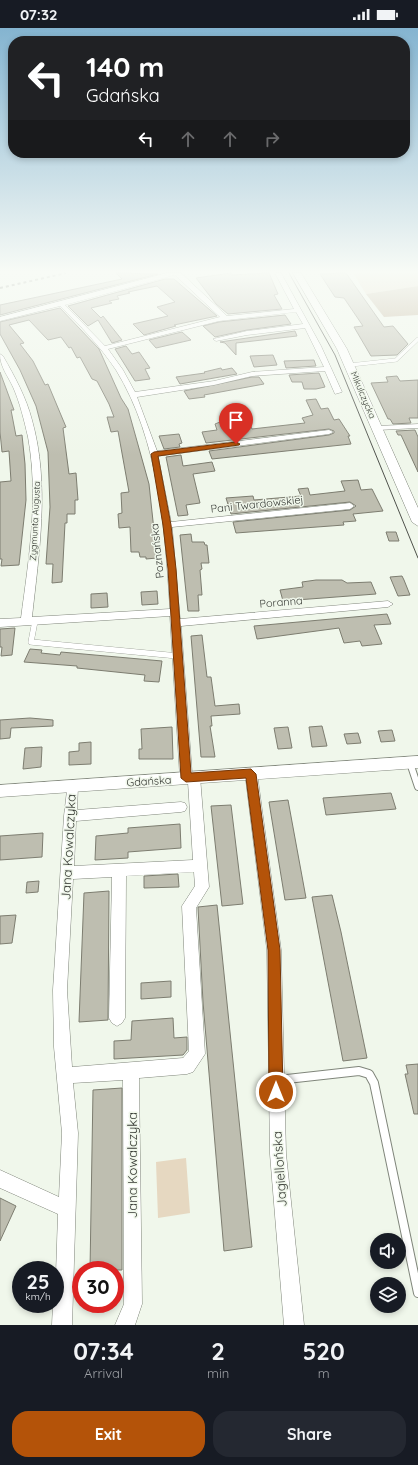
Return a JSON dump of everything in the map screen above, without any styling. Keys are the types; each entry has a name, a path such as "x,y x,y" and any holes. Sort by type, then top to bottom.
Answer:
{"main road":[{"name":"Mikulczycka","path":"333,334 350,365 418,522"}],"street":[{"name":"Poznańska","path":"92,334 104,348 133,395 154,454 167,525 190,778 201,866 202,887 189,906 197,1054 187,1066 131,1071"},
{"path":"104,348 162,334"},
{"path":"216,339 243,334"},
{"name":"Mikulczycka","path":"311,334 338,392"},
{"name":"Zygmunta Augusta","path":"0,356 24,402 32,428 37,465 37,521 31,621"},
{"path":"133,395 214,382 252,374 328,369"},
{"path":"154,454 329,432"},
{"name":"Pani Twardowskiej","path":"167,525 350,506"},
{"name":"Poranna","path":"176,623 388,604"},
{"path":"0,623 175,612"},
{"name":"Gdańska","path":"0,791 414,762"},
{"name":"Jagiellońska","path":"251,774 274,950 279,1168 294,1325"},
{"name":"Jana Kowalczyka","path":"62,1325 68,1210 70,1133 60,1025 60,990 72,786"},
{"path":"70,816 181,807"},
{"path":"67,873 201,866"},
{"path":"117,1018 119,871"},
{"path":"65,1076 131,1071"},
{"name":"Jana Kowalczyka","path":"125,1325 133,1304 131,1071"},
{"path":"0,1179 68,1210"}],"lane":[{"path":"350,365 396,360 402,356 418,339"},
{"path":"378,428 418,426"},
{"path":"31,621 31,642 178,656"},
{"path":"414,762 418,787"},
{"path":"276,1081 359,1071 369,1074 374,1083 418,1293"}],"shaded area":[{"path":"186,1158 190,1213 158,1218 156,1162"}],"building":[{"path":"0,334 16,334 24,343 20,344 33,361 45,385 48,384 66,427 63,428 69,474 76,473 78,500 75,500 75,514 67,514 67,523 65,523 62,582 52,583 53,564 46,564 50,507 48,452 36,406 20,370"},
{"path":"42,334 84,334 99,349 121,398 128,409 149,484 157,558 146,559 146,557 140,557 139,552 131,552 130,527 119,528 118,514 122,513 121,493 129,492 118,431 111,432 107,417 114,417 109,404 97,381 92,379 80,357 77,358 71,347 69,348 61,337 48,340"},
{"path":"106,334 117,334 122,340 112,343"},
{"path":"176,334 184,334 191,340 156,348 149,340"},
{"path":"211,334 231,334 215,337"},
{"path":"278,334 296,334 297,336 236,343 236,355 225,343 220,342"},
{"path":"358,334 399,334 408,344 397,355 371,356"},
{"path":"126,346 132,354 139,352 150,368 145,369 150,379 135,381 115,349"},
{"path":"273,355 277,365 254,367 250,356"},
{"path":"314,360 316,366 286,368 284,361"},
{"path":"221,368 222,370 232,368 237,374 180,384 176,377 205,373 204,372"},
{"path":"0,372 14,410 11,410 16,436 22,435 25,464 26,500 19,565 1,566 0,482 11,481 9,451 2,452 0,432"},
{"path":"319,373 325,387 316,389 304,389 302,382 292,382 289,375"},
{"path":"397,376 400,381 418,380 418,418 409,418 411,423 393,424 390,419 388,419 371,383 388,382 386,377"},
{"path":"252,377 259,377 264,384 189,399 184,391"},
{"path":"316,399 321,409 328,408 334,420 339,419 350,436 348,436 351,444 212,459 209,451 329,435 334,433 334,431 329,429 206,443 202,432 217,430 215,424 220,422 247,419 252,429 305,423 302,418 313,415 306,400"},
{"path":"415,430 418,437 418,472 401,435 398,435 396,431"},
{"path":"179,434 182,443 179,444 180,447 164,449 159,436"},
{"path":"181,455 183,466 212,462 215,471 193,474 200,503 186,505 188,515 178,516 166,457"},
{"path":"358,480 361,490 372,489 383,511 353,514 356,521 343,522 344,525 236,533 233,522 350,510 356,506 350,502 231,514 226,498 253,496 254,500 301,496 298,489 308,488 310,495 345,491 341,481"},
{"path":"386,532 396,532 399,541 389,541"},
{"path":"191,534 192,542 204,542 205,545 207,545 209,563 201,563 202,569 200,570 202,595 198,595 199,611 188,611 180,535"},
{"path":"402,576 410,595 398,596 390,577"},
{"path":"316,580 342,580 347,583 371,582 376,594 283,601 280,590 303,587 302,582"},
{"path":"157,591 158,604 142,605 141,592"},
{"path":"107,593 108,607 91,608 91,594"},
{"path":"387,614 391,624 374,625 382,644 362,646 360,641 344,643 339,628 257,639 254,626"},
{"path":"15,628 12,655 1,656 2,647 0,647 0,629"},
{"path":"202,635 207,677 211,677 215,706 239,704 240,714 211,716 212,726 210,726 215,757 201,757 191,636"},
{"path":"30,649 42,650 41,653 60,655 61,652 162,661 159,682 144,681 145,675 77,668 77,666 24,662"},
{"path":"30,718 53,720 53,726 11,728 10,738 0,739 0,720"},
{"path":"322,726 327,746 312,747 309,727"},
{"path":"172,727 173,759 139,759 139,749 142,749 141,729"},
{"path":"288,727 292,748 278,749 274,728"},
{"path":"392,730 395,741 381,742 378,731"},
{"path":"358,733 361,743 347,744 344,734"},
{"path":"91,742 91,764 69,765 69,752 79,751 79,743"},
{"path":"42,747 41,767 23,769 25,748"},
{"path":"391,793 396,809 326,815 323,798"},
{"path":"288,800 306,898 285,900 269,802"},
{"path":"231,805 243,904 222,906 211,806"},
{"path":"180,824 181,848 128,852 128,858 95,860 96,836 128,833 128,828"},
{"path":"43,833 42,857 0,860 0,836"},
{"path":"178,874 179,887 144,888 144,876"},
{"path":"39,881 38,892 26,893 27,882"},
{"path":"109,891 108,1020 79,1022 84,893"},
{"path":"332,895 367,1058 343,1061 312,897"},
{"path":"217,905 252,1247 224,1251 203,1002 198,908"},
{"path":"16,915 12,943 0,944 0,916"},
{"path":"171,981 171,997 141,999 141,983"},
{"path":"173,1018 174,1038 187,1037 187,1050 183,1055 114,1059 114,1041 131,1040 132,1021"},
{"path":"418,1064 418,1114 414,1114 405,1074 408,1074 406,1065"},
{"path":"122,1088 122,1261 90,1261 93,1090"},
{"path":"0,1198 16,1206 0,1241"}],"tram line":[{"path":"323,334 335,355 418,558"}],"route":[{"path":"236,444 154,454 167,525 172,569 186,778 251,774 272,924 275,978 276,1092"}]}
